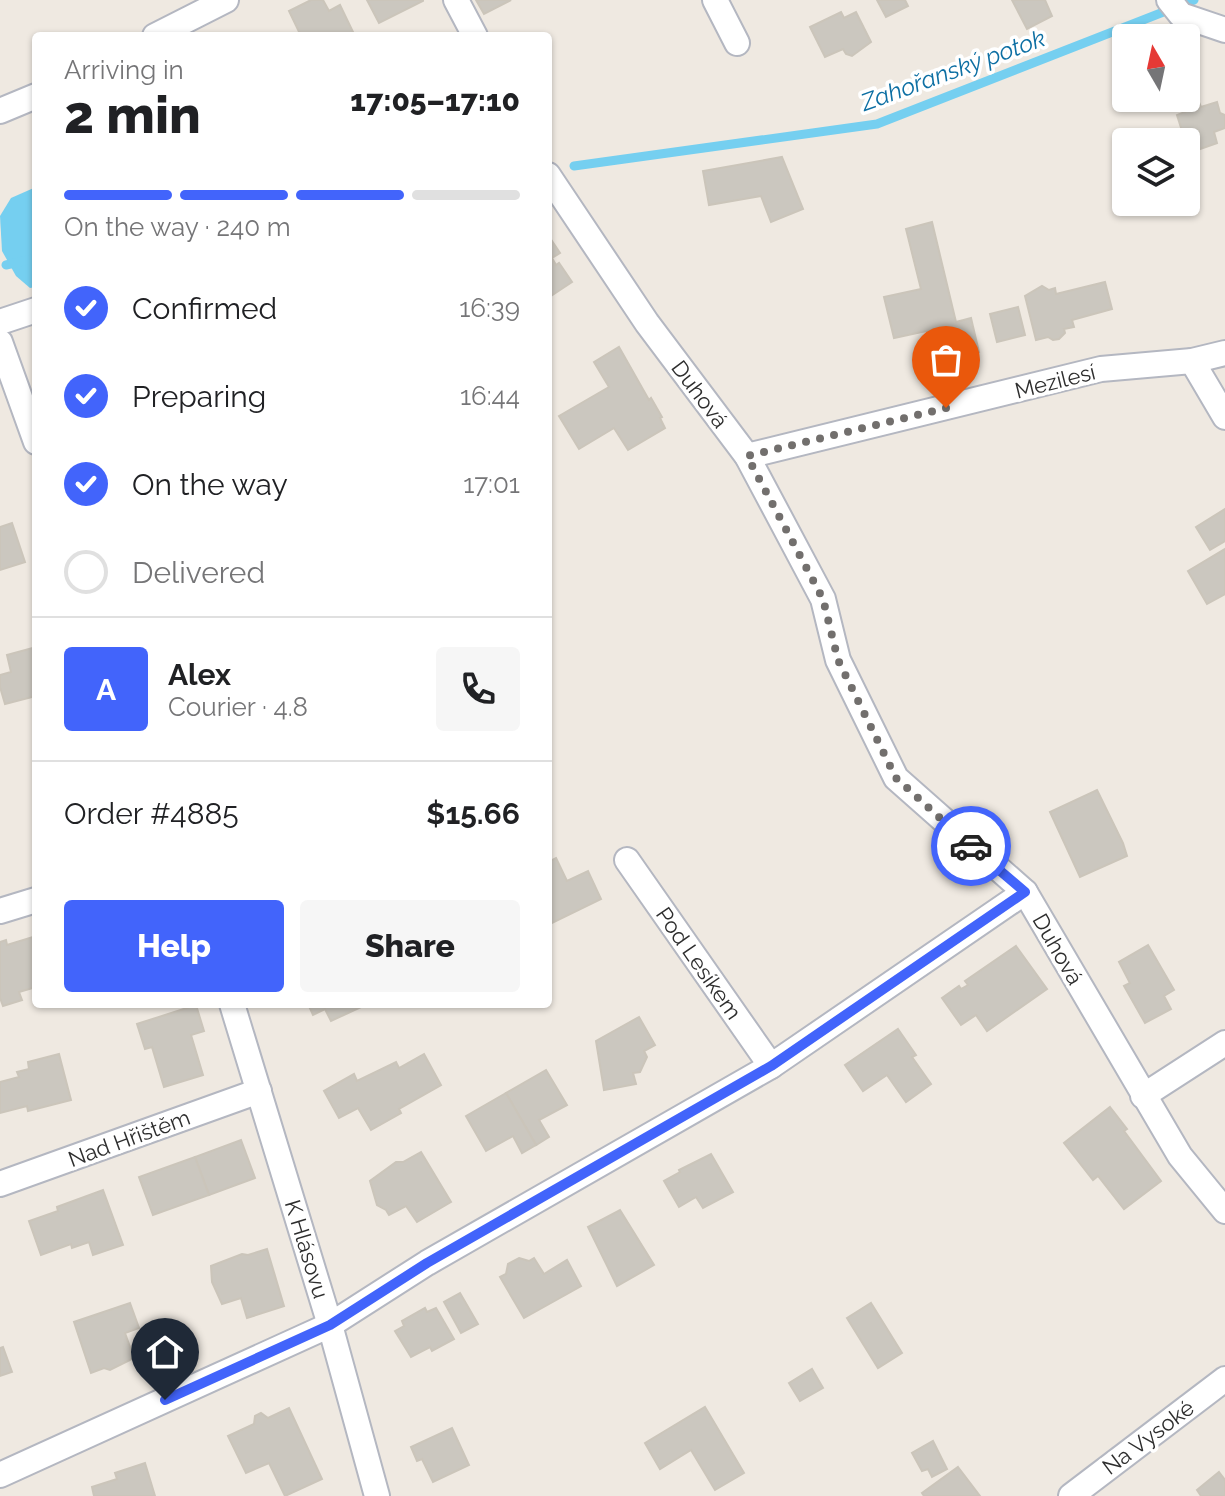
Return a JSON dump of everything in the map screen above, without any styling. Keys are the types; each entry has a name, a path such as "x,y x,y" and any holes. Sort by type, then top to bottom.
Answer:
{"street":[{"path":"163,32 226,0"},
{"path":"456,0 473,32"},
{"path":"715,0 737,43"},
{"path":"1175,8 1225,30"},
{"path":"0,111 32,98"},
{"name":"Duhová","path":"552,181 647,323 747,456 823,599 838,660 896,778 1025,892 1180,1156 1225,1211"},
{"path":"0,322 32,311"},
{"path":"0,342 32,431"},
{"name":"Mezilesí","path":"747,456 1101,369 1192,361 1225,353"},
{"path":"1192,361 1225,417"},
{"name":"Pod Lesíkem","path":"627,860 771,1066"},
{"path":"0,1475 330,1325 427,1263 771,1066 1025,892"},
{"path":"0,911 32,901"},
{"name":"K Hlásovu","path":"233,1008 330,1325 377,1496"},
{"path":"1143,1096 1225,1043"},
{"name":"Nad Hřištěm","path":"0,1184 259,1091"},
{"name":"Na Vysoké","path":"1071,1496 1225,1379"}],"water":[{"path":"32,189 32,288 16,276 2,251 0,216 11,198"}],"building":[{"path":"311,0 323,0 329,11 340,5 353,32 299,32 289,11"},
{"path":"367,0 423,0 423,1 379,23"},
{"path":"476,0 511,0 484,14"},
{"path":"877,0 905,0 908,6 886,17"},
{"path":"1012,0 1045,0 1052,16 1027,29"},
{"path":"841,12 844,18 856,12 871,42 852,56 843,49 825,57 810,27"},
{"path":"1217,102 1220,113 1225,115 1225,128 1214,132 1217,143 1200,149 1200,128 1181,128 1177,115 1200,112 1200,105 1201,107"},
{"path":"782,157 803,209 771,222 761,196 709,205 703,171"},
{"path":"932,222 956,322 971,318 979,352 938,362 931,330 894,338 884,297 921,289 906,229"},
{"path":"552,241 560,253 552,258"},
{"path":"552,258 556,265 559,263 572,282 552,295"},
{"path":"1105,282 1112,309 1072,320 1074,327 1064,329 1065,333 1059,339 1048,337 1036,340 1025,296 1042,286 1049,290 1055,288 1056,294"},
{"path":"1018,307 1025,335 997,342 990,314"},
{"path":"619,347 662,417 665,428 628,450 614,428 579,449 559,416 609,387 594,362"},
{"path":"1225,509 1225,541 1210,550 1196,527"},
{"path":"12,523 25,562 0,570 0,527"},
{"path":"1225,549 1225,594 1207,604 1188,571"},
{"path":"32,648 32,697 5,704 0,675 11,672 7,655"},
{"path":"1097,790 1127,856 1080,877 1050,812"},
{"path":"556,858 567,881 588,871 601,899 552,923 552,860"},
{"path":"32,937 32,988 19,992 22,1000 3,1006 0,998 0,942 6,940 7,945"},
{"path":"1148,945 1174,990 1164,996 1171,1009 1145,1023 1124,986 1130,983 1119,962"},
{"path":"1016,946 1047,989 987,1031 976,1015 961,1025 942,998 959,986 961,989 968,985 965,981"},
{"path":"187,1008 197,1008 204,1031 191,1035 203,1075 164,1087 152,1047 145,1049 137,1024"},
{"path":"310,1008 359,1008 331,1021 325,1009 313,1015"},
{"path":"639,1017 655,1045 644,1051 647,1057 640,1072 633,1073 636,1084 604,1090 596,1041"},
{"path":"898,1029 916,1055 912,1057 931,1084 906,1102 887,1075 863,1091 845,1065"},
{"path":"59,1054 71,1100 28,1111 27,1106 0,1113 0,1082 19,1077 17,1072 29,1069 28,1062"},
{"path":"424,1054 441,1085 399,1109 401,1113 371,1130 358,1108 339,1118 324,1091 354,1074 357,1081 396,1062 399,1068"},
{"path":"546,1070 567,1105 539,1120 549,1137 536,1145 506,1093"},
{"path":"506,1093 536,1145 522,1153 513,1136 486,1151 466,1116"},
{"path":"1110,1107 1161,1181 1124,1209 1098,1176 1093,1180 1064,1143"},
{"path":"241,1140 255,1178 209,1195 195,1157"},
{"path":"421,1152 451,1202 417,1222 406,1206 389,1215 377,1205 370,1181 396,1162 403,1162"},
{"path":"711,1154 733,1192 703,1208 696,1197 679,1207 664,1181"},
{"path":"195,1157 209,1195 153,1215 139,1177"},
{"path":"103,1190 123,1245 93,1255 89,1242 72,1248 71,1244 41,1255 29,1221"},
{"path":"620,1210 654,1265 617,1286 588,1227"},
{"path":"267,1249 284,1306 247,1318 241,1298 222,1304 212,1282 211,1266 242,1254"},
{"path":"519,1258 529,1261 534,1258 544,1274 567,1260 581,1286 524,1318 500,1277 506,1274 508,1264"},
{"path":"460,1293 478,1324 461,1333 444,1302"},
{"path":"130,1303 139,1328 125,1333 134,1358 110,1370 104,1368 91,1373 74,1322"},
{"path":"871,1303 902,1353 878,1368 847,1318"},
{"path":"425,1308 427,1312 436,1308 454,1339 432,1351 430,1347 411,1357 395,1331 404,1326 402,1321"},
{"path":"3,1347 12,1372 0,1376 0,1348"},
{"path":"812,1369 823,1388 800,1401 789,1383"},
{"path":"705,1407 744,1473 715,1490 691,1450 660,1469 645,1443"},
{"path":"289,1408 322,1479 285,1496 269,1463 246,1473 228,1436 254,1424 255,1416 261,1413 268,1418"},
{"path":"452,1428 469,1465 433,1482 422,1459 417,1461 411,1447"},
{"path":"933,1441 947,1469 932,1477 928,1469 922,1471 912,1453"},
{"path":"145,1463 155,1496 94,1496 92,1487 117,1479 115,1473"},
{"path":"958,1467 980,1496 924,1496 922,1493"},
{"path":"1219,1472 1225,1480 1225,1496 1201,1496 1197,1490"}],"waterway":[{"name":"Zahořanský potok","path":"574,166 877,124 1194,0"},
{"name":"Zahořanský potok","path":"6,265 32,259"}],"way so far":[{"path":"946,408 747,456 823,599 838,660 896,778 971,846"}],"route":[{"path":"165,1400 330,1325 427,1263 771,1066 1025,892 971,846"}]}
